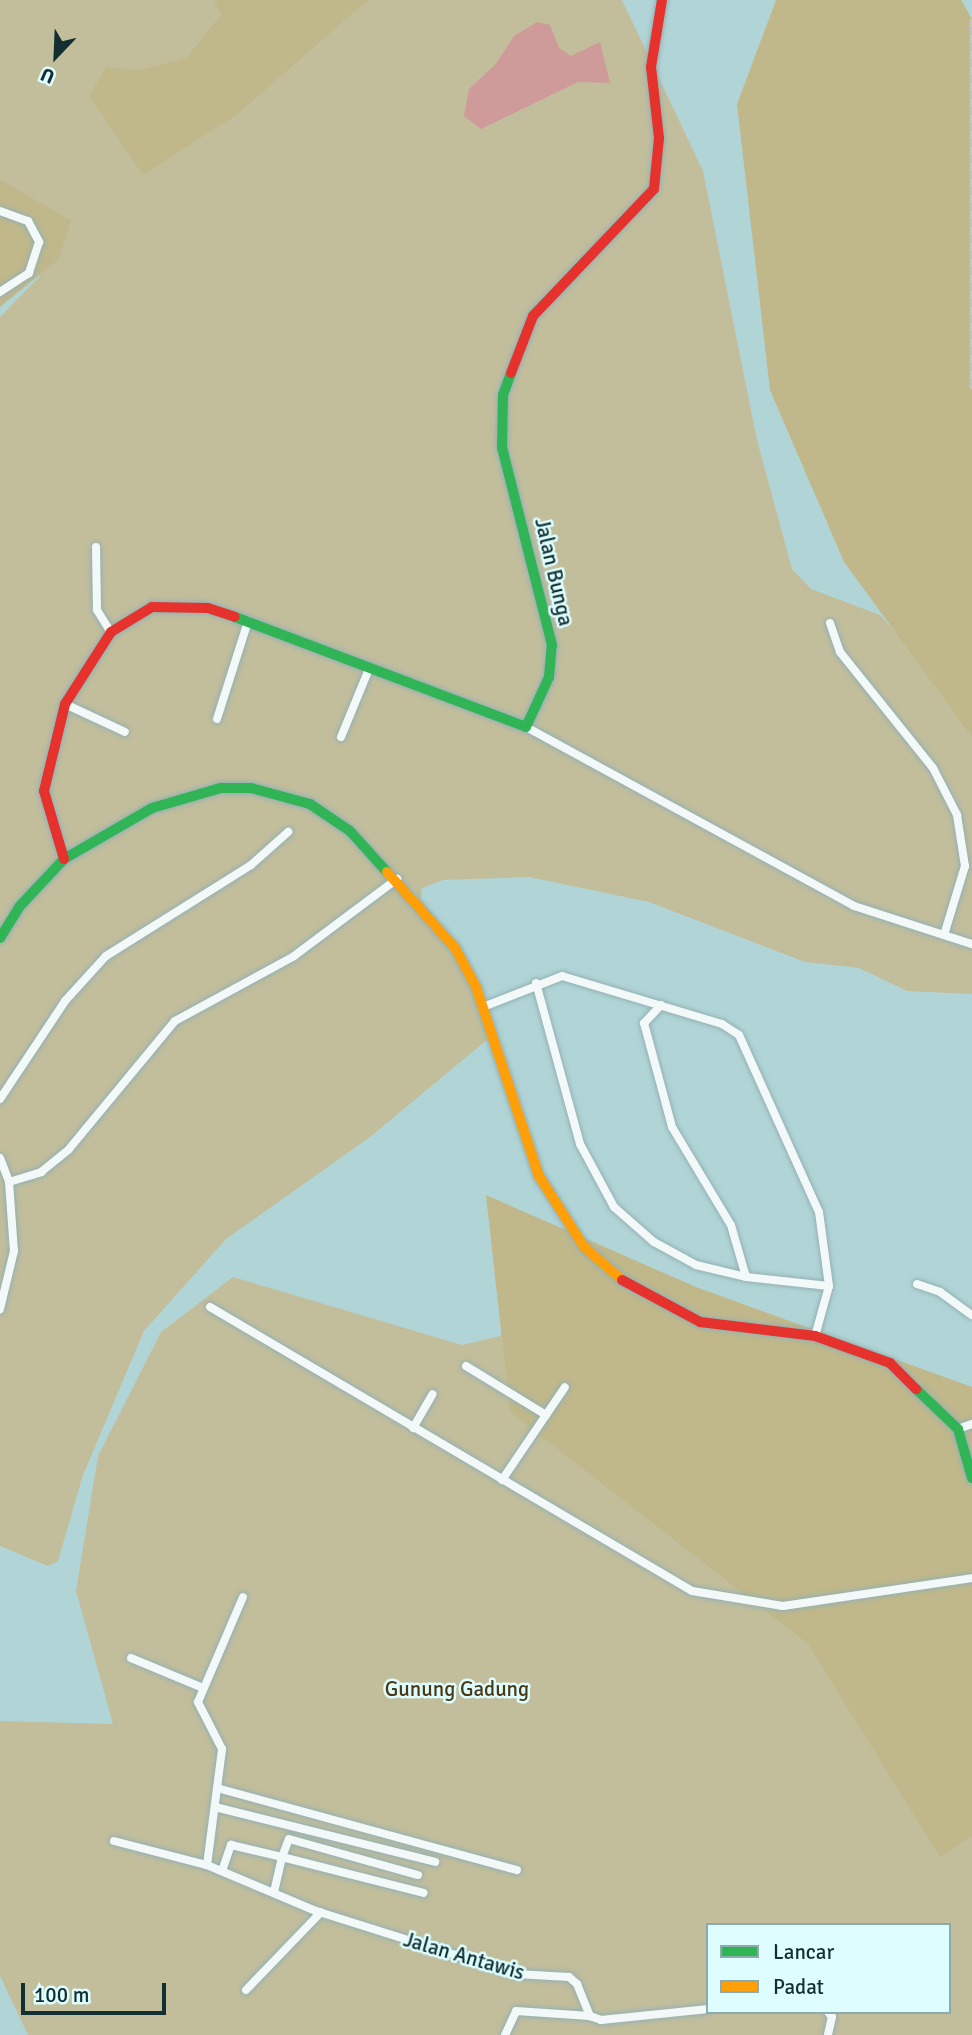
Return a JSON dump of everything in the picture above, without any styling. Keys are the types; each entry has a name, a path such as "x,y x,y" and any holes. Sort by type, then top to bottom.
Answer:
{"street":[{"name":"Jalan Bunga","path":"526,727 545,687 552,645 502,448 503,395 533,316 654,189 659,138 651,67 662,0"},
{"path":"0,211 28,221 40,242 29,273 0,292"},
{"path":"96,547 97,610 111,632"},
{"path":"64,859 44,791 65,704 111,632 152,607 208,608 526,727 854,906 972,944"},
{"path":"217,719 248,621"},
{"path":"830,623 840,652 933,768 957,815 965,866 944,935"},
{"path":"341,737 369,669"},
{"path":"65,704 125,732"},
{"path":"0,938 19,907 64,859 152,808 189,793 251,788 310,804 350,831 398,879 455,948 483,1007 539,1176 561,1216 603,1266 634,1290 700,1322 815,1336 890,1363 958,1429 972,1478"},
{"path":"0,1099 75,988 106,956 251,865 288,832"},
{"path":"9,1182 41,1172 69,1149 152,1042 175,1021 294,956 398,879"},
{"path":"483,1007 536,983 572,978 722,1024 742,1040 819,1212 829,1286 815,1336"},
{"path":"536,983 580,1144 614,1207 676,1256 746,1277 829,1286"},
{"path":"661,1005 648,1014 645,1028 672,1127 731,1225 746,1277"},
{"path":"0,1158 9,1182 14,1251 0,1309"},
{"path":"917,1284 940,1292 972,1315"},
{"path":"210,1307 668,1580 716,1598 783,1606 972,1578"},
{"path":"466,1366 546,1415"},
{"path":"502,1480 565,1387"},
{"path":"413,1428 433,1394"},
{"path":"958,1429 972,1424"},
{"path":"207,1865 222,1749 197,1707 243,1597"},
{"path":"131,1658 203,1688"},
{"path":"217,1788 517,1870"},
{"path":"215,1807 435,1862"},
{"path":"274,1892 289,1839 418,1875"},
{"name":"Jalan Antawis","path":"114,1841 207,1865 321,1912 516,1973 569,1978 577,1984 590,2016"},
{"path":"222,1871 234,1844 424,1893"},
{"path":"246,1990 321,1912"},
{"path":"505,2035 516,2011 590,2016 601,2020 706,2009"},
{"path":"828,2035 832,2017 830,2014"}],"green space":[{"path":"0,0 622,0 703,171 757,440 792,569 811,589 880,615 972,713 972,994 907,991 859,968 805,962 649,902 529,877 443,880 422,888 421,899 467,959 494,1034 370,1137 226,1239 144,1331 83,1475 58,1561 48,1566 0,1546 0,317 39,277 50,255 0,194"},
{"name":"Gunung Gadung","path":"233,1277 462,1345 576,1318 972,1671 972,2035 28,2035 0,1976 0,1721 113,1724 76,1591 98,1456 161,1332"}],"shaded area":[{"path":"214,0 368,0 235,116 143,175 89,96 106,67 140,70 186,58 221,15"},
{"path":"776,0 961,0 972,19 972,737 844,562 770,390 737,104"},
{"path":"537,22 550,25 559,48 571,56 600,42 610,83 578,82 481,129 464,116 469,89 496,64 514,36"},
{"path":"0,179 71,221 59,259 0,307"},
{"path":"486,1195 696,1287 972,1387 972,1836 940,1857 808,1644 510,1412"}],"railway":[{"path":"972,19 972,388"}],"traffic: fast":[{"path":"235,617 526,727 549,677 552,645 502,448 503,395 511,373"},
{"path":"0,938 19,907 64,859 152,808 221,788 251,788 310,804 350,831 387,872"},
{"path":"916,1389 958,1429 972,1478"}],"traffic: slow":[{"path":"387,872 455,948 476,987 539,1176 584,1247 622,1280"}],"traffic: jam":[{"path":"511,373 533,316 654,189 659,138 651,67 662,0"},
{"path":"64,859 44,791 65,704 111,632 152,607 208,608 235,617"},
{"path":"622,1280 700,1322 815,1336 890,1363 916,1389"}]}
